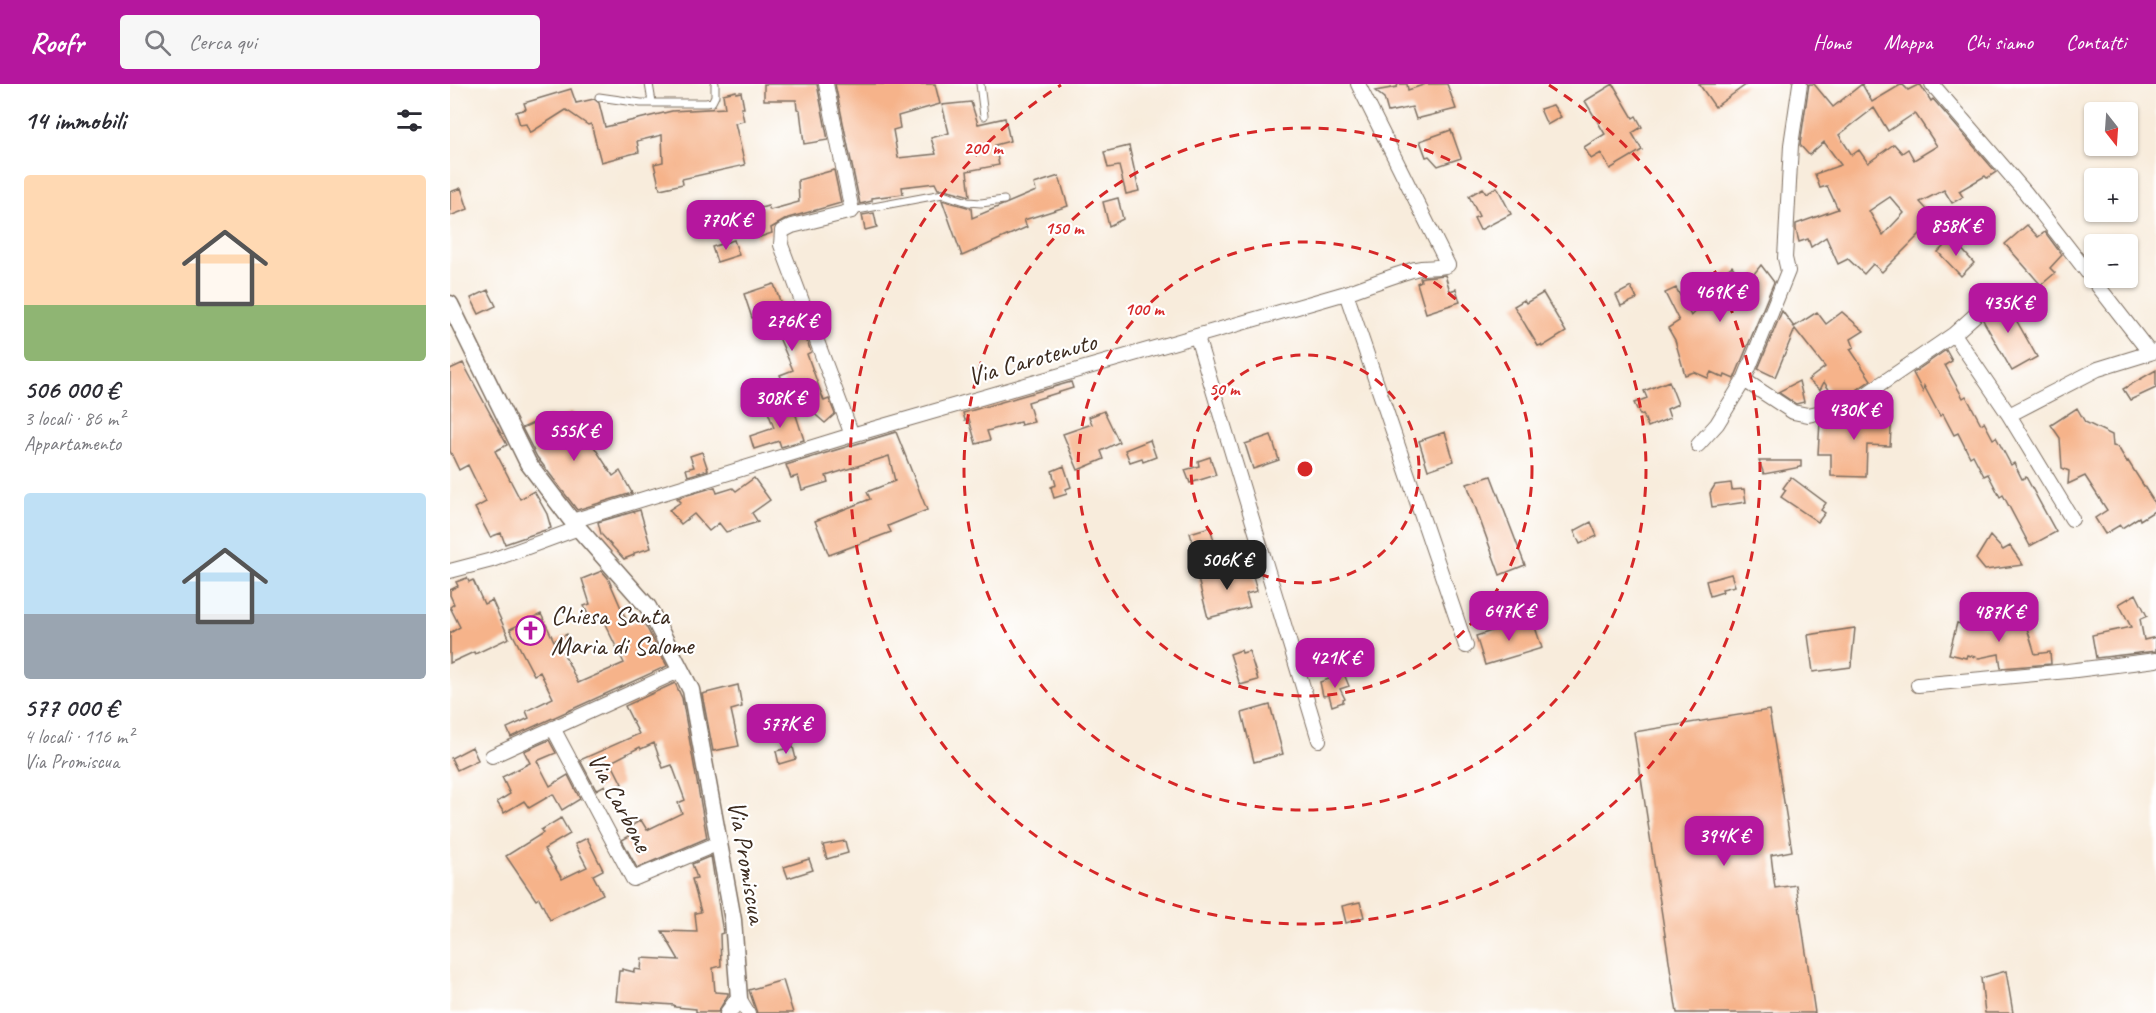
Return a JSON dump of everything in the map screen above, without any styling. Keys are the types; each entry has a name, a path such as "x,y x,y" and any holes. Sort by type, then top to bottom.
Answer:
{"street":[{"path":"826,84 852,211 792,226 782,231 780,238 852,435"},
{"name":"Via Carotenuto","path":"450,571 492,560 576,525 852,435 1197,337 1346,293 1416,269 1448,265 1358,84"},
{"path":"1698,445 1717,424 1744,380 1788,271 1785,258 1791,145 1800,84"},
{"path":"1932,84 2025,192 2153,352 2098,369 2009,416"},
{"path":"1346,293 1466,646"},
{"name":"Via Promiscua","path":"450,303 528,463 576,525 648,607 691,690 733,920 740,998"},
{"path":"1744,380 1793,412 1808,415 1848,406 1954,334 1983,308"},
{"path":"1954,334 2009,416 2072,519"},
{"path":"1197,337 1319,740"},
{"path":"1918,685 2156,660"},
{"path":"492,756 681,670"},
{"name":"Via Carbone","path":"554,728 633,879 719,843"},
{"path":"728,1013 740,998 748,1013"}],"lane":[{"path":"649,84 652,102"},
{"path":"599,97 641,103 705,103 712,102 715,96 715,84"},
{"path":"980,84 984,116"},
{"path":"852,211 943,194 968,202 1004,200"}],"building":[{"path":"764,84 817,84 828,140 804,144 800,110 797,109 796,100 764,100"},
{"path":"835,84 935,84 940,104 898,116 900,128 893,130 898,158 936,154 931,138 949,133 942,105 971,102 978,124 1005,118 1010,141 995,145 999,165 967,171 970,196 938,189 935,183 902,187 903,194 872,198 872,201 860,204"},
{"path":"1398,84 1407,84 1408,90 1426,84 1447,84 1456,109 1416,119 1412,107 1388,112 1384,98 1375,91 1397,87"},
{"path":"1613,84 1633,118 1636,116 1642,127 1632,133 1642,150 1610,169 1601,153 1591,159 1584,147 1605,134 1585,101"},
{"path":"1699,84 1747,84 1715,107"},
{"path":"1809,84 1814,84 1833,107 1862,84 1872,102 1902,84 1908,90 1920,84 1931,101 1933,99 1996,172 1959,191 1963,197 1952,203 1944,190 1920,202 1930,213 1923,220 1928,226 1882,272 1873,264 1864,274 1848,259 1838,264 1826,237 1811,247 1808,239 1799,242 1796,224 1838,209 1827,186 1820,188 1815,174 1841,165 1824,142 1809,155 1800,145","holes":["1874,108 1888,131 1915,113 1937,146 1914,160 1908,149 1902,153 1894,144 1868,163 1859,150 1852,155 1839,135","1890,197 1904,213 1883,235 1869,211"]},
{"path":"571,89 576,103 594,99 599,103 605,127 672,111 725,108 723,94 741,92 744,121 735,123 745,165 682,179 683,184 660,189 654,164 663,162 662,135 637,141 639,152 601,162 591,124 588,125 566,110 530,133 526,124 520,125 516,112 526,109 524,103"},
{"path":"1553,105 1561,117 1547,125 1540,109"},
{"path":"1451,130 1461,158 1438,166 1429,156 1426,157 1420,141"},
{"path":"1129,146 1139,191 1126,194 1119,166 1108,168 1104,152"},
{"path":"834,170 841,203 788,218 771,228 772,233 757,238 750,216 757,213 757,209 768,206 770,210 799,202 798,180"},
{"path":"1059,176 1068,206 1024,220 1027,227 962,256 942,200 971,208 972,218 1036,191 1034,184"},
{"path":"1497,187 1511,214 1480,230 1474,218 1479,216 1469,196 1483,188 1486,193"},
{"path":"461,188 468,209 450,216 450,192"},
{"path":"1118,198 1123,219 1109,226 1103,202"},
{"path":"874,213 877,227 865,230 862,215"},
{"path":"2027,225 2038,237 2045,232 2062,255 2050,268 2055,273 2041,285 2005,244"},
{"path":"1952,238 1974,263 1961,276 1938,252"},
{"path":"734,240 739,255 717,262 712,247"},
{"path":"1761,265 1774,282 1734,379 1725,375 1724,378 1711,372 1708,378 1694,372 1685,375 1675,340 1668,328 1679,321 1665,293 1676,288 1691,316 1707,297 1702,288 1716,275 1719,277 1732,266 1746,284"},
{"path":"1445,275 1450,291 1456,289 1460,302 1426,313 1417,283 1421,281 1420,278"},
{"path":"774,284 788,324 799,320 811,352 807,354 824,401 829,399 835,414 825,423 786,389 780,375 793,370 768,312 752,318 744,294"},
{"path":"1631,287 1637,299 1621,306 1616,295"},
{"path":"488,290 496,306 479,314 471,298"},
{"path":"1997,291 2003,304 2006,302 2037,357 2012,371 1983,320 1992,310 1990,302 1984,297"},
{"path":"1543,293 1566,332 1542,347 1538,346 1514,306 1524,300 1526,303"},
{"path":"1782,311 1794,327 1817,312 1826,324 1842,312 1864,331 1851,339 1854,347 1850,349 1871,380 1845,398 1836,400 1824,382 1820,390 1808,380 1825,367 1795,329 1775,377 1758,369"},
{"path":"1946,350 1952,361 1945,365 1963,398 1966,396 1981,424 1984,422 1993,439 1996,437 2011,465 2014,463 2022,479 2026,477 2056,532 2030,546 2003,495 2000,497 1988,474 1984,476 1973,455 1970,457 1958,433 1954,435 1943,414 1940,416 1924,386 1923,392 1913,373"},
{"path":"463,363 507,445 495,451 520,499 534,491 547,514 551,528 505,544 501,533 490,537 475,508 486,502 468,465 459,470 450,451 450,369"},
{"path":"2156,370 2156,388 2130,400 2123,389"},
{"path":"1669,381 1678,404 1667,409 1670,418 1648,427 1643,414 1640,415 1634,403 1647,398 1644,391"},
{"path":"1799,381 1804,402 1796,404 1778,392"},
{"path":"1071,382 1073,388 1028,402 1034,422 1021,425 1020,422 987,431 990,440 976,444 969,419 965,420 963,413"},
{"path":"792,403 804,440 781,447 779,441 754,449 750,436 774,428 768,412"},
{"path":"2077,408 2085,422 2112,435 2113,446 2118,447 2156,505 2156,510 2140,520 2139,517 2122,528 2120,525 2105,534 2095,518 2107,510 2085,476 2068,484 2069,471 2062,468 2060,438 2051,425"},
{"path":"1859,410 1892,413 1890,446 1867,445 1866,477 1831,476 1831,454 1818,454 1820,422 1834,419 1858,420 1851,415"},
{"path":"1104,411 1119,442 1101,451 1104,459 1078,470 1063,434 1092,424 1089,417"},
{"path":"572,412 588,445 591,442 613,476 620,471 632,493 577,510 537,457 522,428 551,415 554,421"},
{"path":"896,432 927,510 888,526 891,532 829,555 815,521 870,499 867,492 895,481 889,456 826,476 828,482 802,490 798,476 791,478 786,465"},
{"path":"1445,432 1454,461 1428,470 1419,441"},
{"path":"1271,435 1279,460 1253,469 1245,444"},
{"path":"1150,440 1156,457 1143,462 1142,458 1130,462 1125,450"},
{"path":"702,452 708,470 688,476 686,469 694,467 690,456"},
{"path":"1210,457 1216,475 1190,483 1185,470 1199,466 1198,461"},
{"path":"1759,461 1801,461 1801,467 1764,474"},
{"path":"1064,466 1071,487 1066,489 1067,494 1054,498 1051,487 1056,485 1052,471"},
{"path":"1491,476 1525,565 1500,575 1467,484"},
{"path":"1791,477 1826,503 1821,510 1825,513 1818,522 1781,497 1786,490 1783,488"},
{"path":"754,478 770,500 752,513 758,522 726,532 719,523 709,531 694,514 681,524 669,510 681,502 677,498 715,487 717,493 733,488 736,491"},
{"path":"1731,483 1732,490 1744,489 1746,502 1712,507 1710,493 1715,485"},
{"path":"640,510 651,548 624,559 601,534 598,522"},
{"path":"1591,522 1597,536 1580,544 1574,531"},
{"path":"1210,527 1215,544 1195,550 1190,533"},
{"path":"1990,536 2003,550 2010,546 2023,565 1985,570 1976,559"},
{"path":"1250,565 1257,591 1246,594 1250,607 1208,618 1198,579"},
{"path":"602,571 608,578 628,624 642,619 667,666 511,737 507,728 529,718 526,711 553,698 540,672 534,675 510,629 541,614 554,641 567,634 572,645 562,650 578,683 624,663 602,618 592,623 584,606 590,604 582,579"},
{"path":"1731,574 1735,586 1722,589 1723,592 1710,596 1706,581"},
{"path":"467,578 469,582 473,580 484,604 492,600 509,638 450,663 450,633 460,627 450,607 454,604 450,590 458,586 456,582"},
{"path":"2136,594 2147,616 2140,619 2144,640 2156,637 2156,651 2096,658 2092,635 2131,627 2119,604"},
{"path":"2022,612 2035,654 2050,652 2051,664 2001,668 1999,654 1979,658 1967,655 1966,658 1949,654 1957,623 1961,624 1962,620 2002,631 1999,619"},
{"path":"1532,618 1542,648 1485,665 1476,636"},
{"path":"1855,628 1851,667 1813,672 1808,635"},
{"path":"1241,650 1242,653 1249,651 1258,680 1240,685 1230,654"},
{"path":"1344,674 1349,686 1340,689 1345,699 1332,706 1329,695 1323,696 1320,682"},
{"path":"675,683 682,698 707,838 637,868 622,840 635,833 631,826 641,820 647,830 682,813 678,803 685,800 672,765 663,768 654,743 641,749 640,747 611,762 622,784 608,792 605,785 596,790 580,760 639,734 625,706"},
{"path":"738,685 742,707 731,710 739,746 713,751 702,694"},
{"path":"1270,705 1283,754 1254,762 1242,713"},
{"path":"1769,710 1792,851 1771,855 1775,888 1796,885 1815,1013 1677,1013 1634,732"},
{"path":"549,740 556,753 537,761 550,786 568,775 580,799 562,810 553,794 529,808 524,801 504,813 497,802 510,794 502,777 530,763 524,751"},
{"path":"472,747 478,760 457,770 451,758"},
{"path":"793,747 796,759 779,764 776,751"},
{"path":"561,818 570,834 544,849 562,879 587,867 575,844 587,838 603,870 593,875 603,894 550,920 539,898 536,900 506,856 543,833 541,830"},
{"path":"845,841 848,853 827,859 823,845"},
{"path":"711,856 723,933 720,934 721,966 713,968 715,992 728,993 718,1012 696,1012 696,1009 674,1005 616,1001 619,971 622,969 634,972 634,969 641,970 642,958 679,960 662,931 697,932 695,913 701,912 692,879 697,878 692,864"},
{"path":"809,859 813,870 788,878 784,867"},
{"path":"1360,902 1364,917 1346,923 1342,906"},
{"path":"2006,971 2013,1013 1985,1013 1981,978"},
{"path":"783,980 793,1013 757,1013 749,990"}],"place":[{"name":"Chiesa Santa Maria di Salome","path":"530,630"}]}
